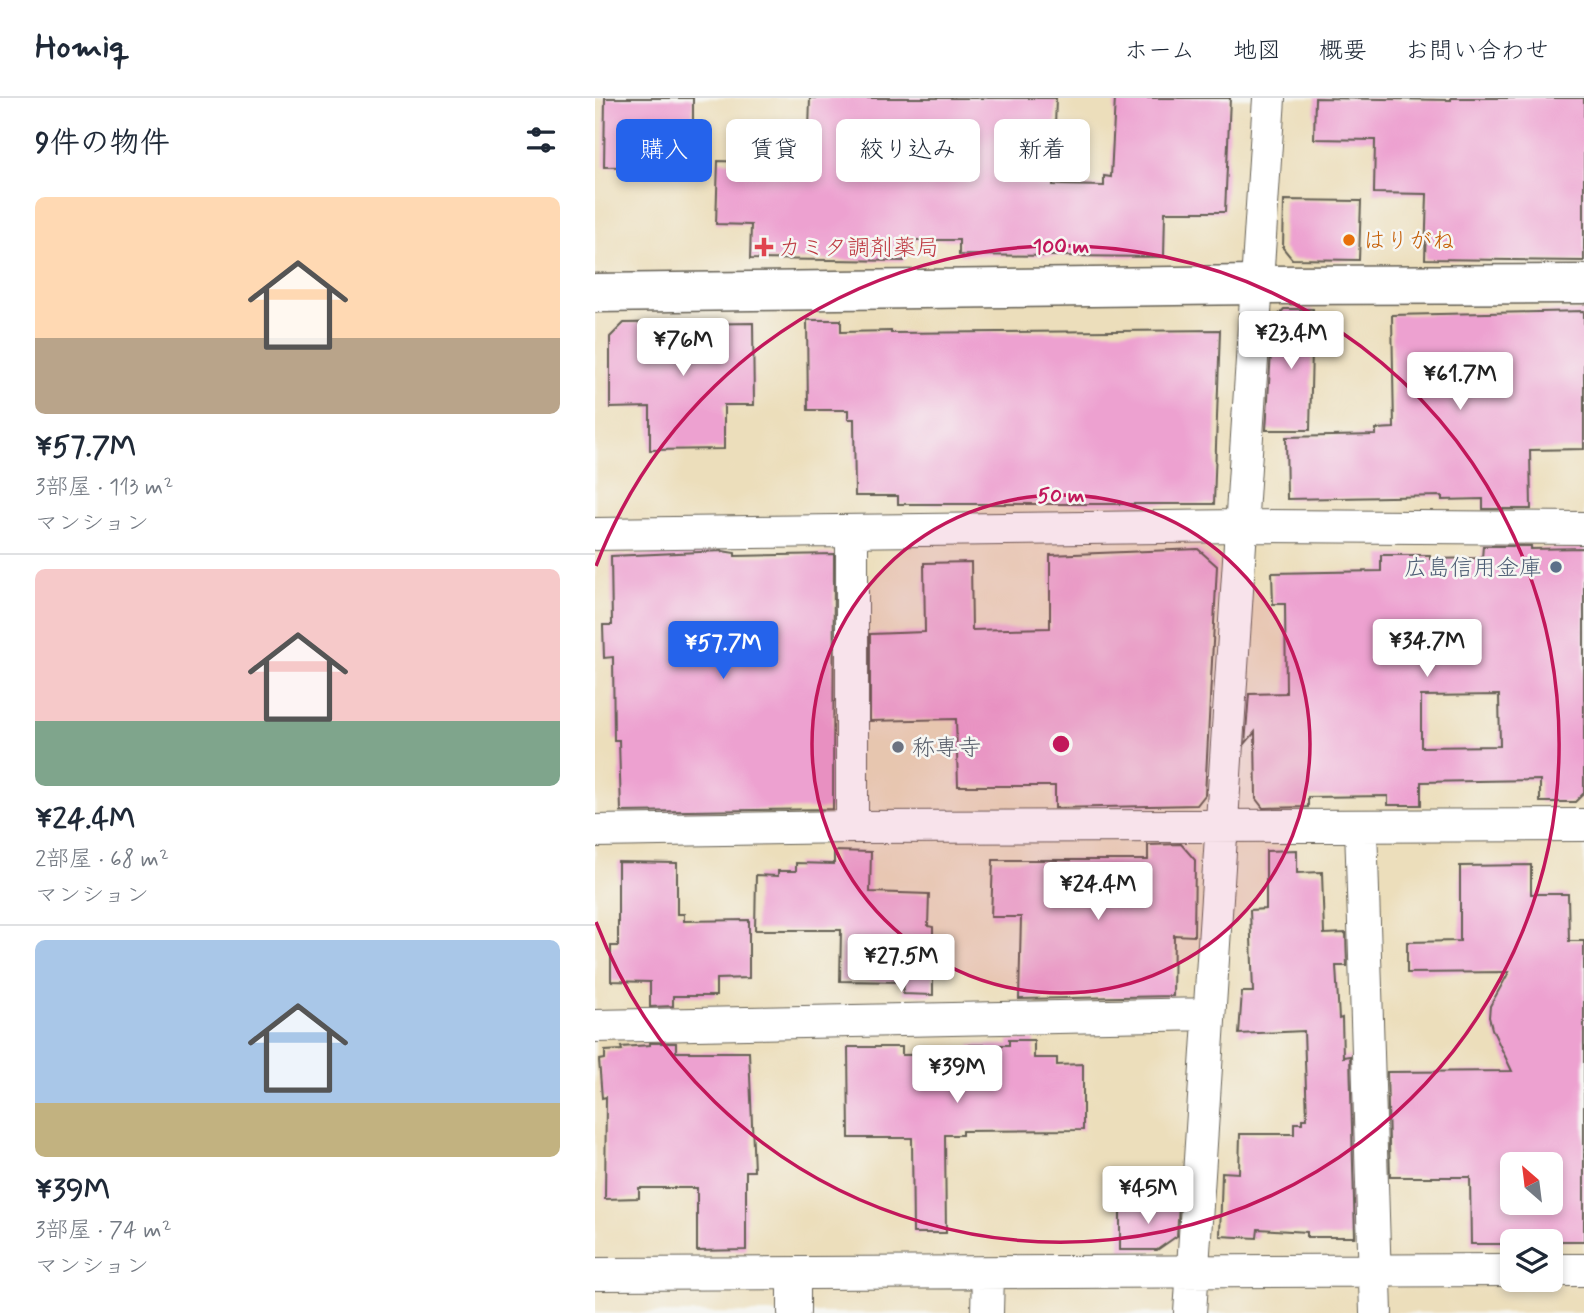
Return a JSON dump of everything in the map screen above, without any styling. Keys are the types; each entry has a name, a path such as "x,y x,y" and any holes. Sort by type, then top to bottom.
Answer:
{"street":[{"path":"1190,1313 1269,98"},
{"path":"595,293 1584,284"},
{"path":"595,534 1241,526 1584,527"},
{"path":"852,531 852,827"},
{"path":"595,831 852,827 1584,825"},
{"path":"1361,826 1376,1313"},
{"path":"595,1026 1209,1014"},
{"path":"595,1274 1500,1270"},
{"path":"1563,1270 1584,1270"},
{"path":"987,1313 988,1273"},
{"path":"794,1313 795,1275"}],"building":[{"path":"605,98 693,98 693,119 616,119 616,167 604,167"},
{"path":"810,98 1056,98 1055,119 994,119 994,182 1053,182 1053,185 1104,186 1104,176 1111,177 1115,98 1230,98 1225,212 1165,212 1164,257 959,255 959,240 905,240 904,261 750,259 751,225 716,224 718,161 726,161 726,182 822,182 822,119 809,119"},
{"path":"1315,98 1584,98 1584,261 1425,259 1427,194 1374,193 1375,140 1314,139"},
{"path":"1284,200 1361,201 1359,260 1292,259 1283,248"},
{"path":"1284,309 1313,309 1310,430 1266,430 1273,321"},
{"path":"1584,311 1584,449 1530,450 1531,509 1483,509 1483,499 1442,500 1442,496 1287,499 1286,437 1376,435 1376,429 1394,428 1392,315"},
{"path":"807,320 841,320 841,332 1220,330 1214,504 898,504 898,496 855,496 854,419 848,419 848,410 808,410"},
{"path":"624,323 753,323 754,405 724,405 724,449 650,450 650,407 610,408 610,337"},
{"path":"1483,546 1584,548 1584,793 1575,802 1540,802 1540,780 1421,782 1421,805 1388,805 1388,796 1308,797 1308,807 1263,808 1256,799 1255,732 1245,744 1249,694 1286,693 1285,604 1273,604 1272,573 1381,571 1381,555 1430,555 1430,559 1482,558","holes":["1499,695 1500,746 1421,747 1421,696"]},
{"path":"1198,549 1217,566 1205,795 1197,805 1055,808 1055,786 958,786 956,719 870,721 870,634 925,632 924,563 971,562 972,630 1050,628 1050,555"},
{"path":"722,551 735,553 735,556 834,554 833,809 621,812 619,740 614,740 613,657 604,658 603,625 612,625 611,556"},
{"path":"1181,844 1195,860 1194,936 1174,935 1173,996 1019,999 1021,917 991,917 993,860 1148,860 1148,845"},
{"path":"1297,850 1297,873 1322,872 1324,934 1346,933 1347,966 1336,966 1343,1057 1350,1056 1355,1237 1307,1237 1307,1232 1258,1229 1257,1238 1220,1236 1222,1172 1239,1173 1240,1134 1294,1134 1294,1123 1302,1123 1302,1119 1307,1119 1304,1031 1239,1034 1242,992 1253,992 1250,910 1266,909 1266,851"},
{"path":"834,851 871,852 870,892 929,894 928,926 933,927 933,995 903,994 904,982 840,981 841,930 755,930 756,875 778,876 778,871 796,871 796,863 834,864"},
{"path":"618,862 677,863 677,914 684,914 684,921 749,920 749,978 716,979 716,996 673,996 673,1006 650,1007 650,982 611,981 611,946 618,946"},
{"path":"1531,865 1531,894 1568,894 1569,941 1584,941 1584,1241 1563,1241 1563,1229 1500,1229 1500,1244 1471,1244 1470,1177 1390,1177 1387,1072 1512,1071 1489,1017 1490,1006 1509,972 1407,973 1407,942 1460,941 1460,866"},
{"path":"1009,1040 1034,1040 1034,1058 1057,1058 1057,1065 1083,1064 1083,1130 962,1131 962,1135 945,1135 946,1233 913,1233 912,1138 849,1138 848,1047 902,1047 902,1055 970,1054 970,1045 1009,1045"},
{"path":"650,1043 676,1043 676,1052 749,1052 754,1171 746,1171 746,1250 697,1251 697,1188 639,1188 639,1198 605,1199 606,1097 602,1098 599,1060 605,1059 605,1051"},
{"path":"1120,1205 1179,1205 1177,1236 1157,1250 1120,1250"}],"place":[{"name":"はりがね","path":"1349,240"},
{"name":"カミタ調剤薬局","path":"764,247"},
{"name":"広島信用金庫","path":"1556,567"},
{"name":"称専寺","path":"898,747"}]}
